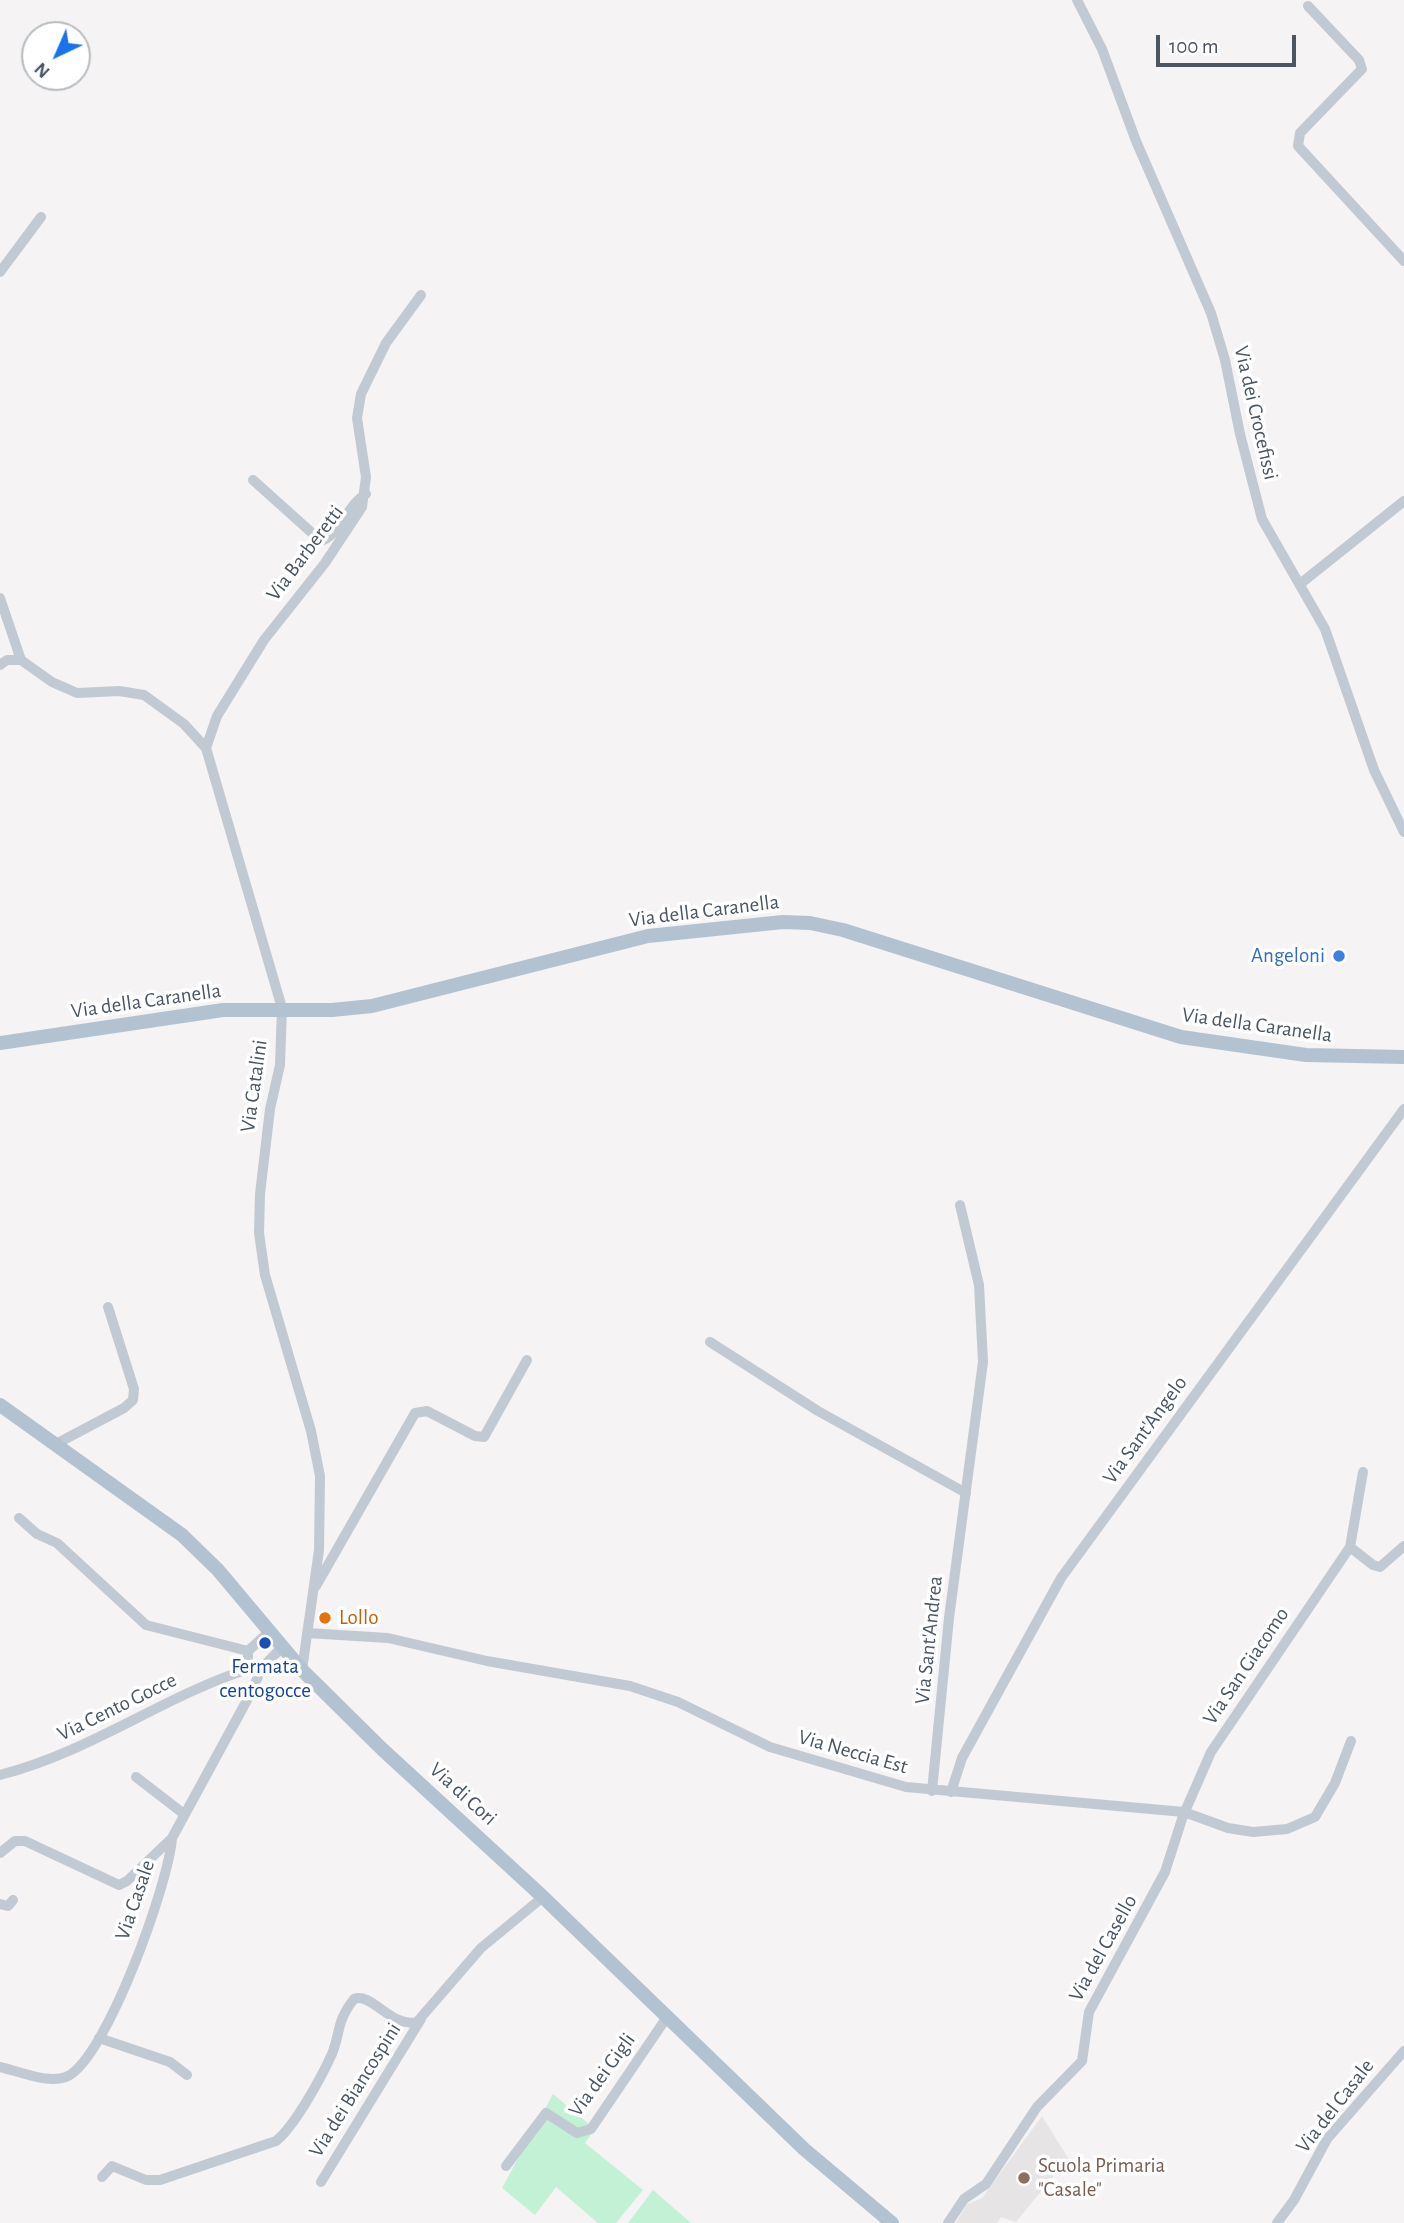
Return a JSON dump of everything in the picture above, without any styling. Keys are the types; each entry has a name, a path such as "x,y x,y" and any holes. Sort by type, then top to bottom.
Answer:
{"main road":[{"name":"Via della Caranella","path":"0,1043 218,1011 282,1008 332,1010 383,1004 638,938 748,925 804,922 843,930 1181,1037 1306,1055 1404,1057"},
{"name":"Via di Cori","path":"0,1405 177,1530 218,1570 302,1670 409,1774 543,1897 816,2160 892,2223"}],"street":[{"name":"Via dei Crocefissi","path":"1077,0 1102,49 1136,141 1208,306 1227,367 1259,509 1268,532 1300,584 1330,641 1374,770 1404,832"},
{"path":"1308,6 1359,60 1362,69 1360,75 1300,133 1298,146 1404,261"},
{"path":"0,272 41,217"},
{"name":"Via Barberetti","path":"206,748 212,727 230,693 273,627 337,547 360,511 366,494 357,421 361,394 386,343 421,295"},
{"path":"253,480 321,541 327,539 348,509 366,494"},
{"path":"1300,584 1404,502"},
{"path":"0,598 21,660 7,660 0,665"},
{"name":"Via Catalini","path":"21,660 69,692 123,691 147,696 184,723 206,748 282,1008 281,1065 271,1100 262,1174 259,1240 265,1275 320,1470 321,1506 302,1670"},
{"name":"Via Sant'Angelo","path":"951,1793 961,1758 1061,1578 1404,1109"},
{"name":"Via Sant'Andrea","path":"932,1791 948,1627 981,1391 983,1345 979,1285 960,1205"},
{"path":"54,1445 124,1408 134,1398 108,1307"},
{"path":"710,1342 818,1411 967,1493"},
{"path":"313,1592 415,1413 427,1411 475,1436 484,1437 527,1360"},
{"name":"Via San Giacomo","path":"1184,1812 1211,1752 1350,1547 1363,1472"},
{"path":"19,1518 37,1534 59,1545 146,1625 248,1651"},
{"path":"1350,1547 1373,1565 1380,1567 1404,1546"},
{"path":"261,1669 248,1669 248,1651 270,1631"},
{"name":"Via Neccia Est","path":"307,1633 388,1638 487,1661 630,1686 678,1702 770,1747 891,1784 951,1793 1184,1812 1247,1831 1272,1831 1304,1824 1317,1814 1330,1795 1351,1741"},
{"name":"Via Casale","path":"0,2067 53,2078 66,2077 78,2068 99,2038 127,1985 166,1871 172,1838 252,1691 261,1669 282,1647"},
{"name":"Via Cento Gocce","path":"0,1775 62,1755 189,1693 248,1669"},
{"path":"136,1777 184,1814"},
{"name":"Via del Casello","path":"948,2223 964,2199 986,2184 1037,2107 1082,2061 1089,2012 1161,1881 1184,1812"},
{"path":"0,1853 13,1843 25,1841 119,1885 127,1881 172,1838"},
{"name":"Via dei Biancospini","path":"321,2182 421,2019 481,1948 543,1897"},
{"path":"0,1904 8,1906 13,1900"},
{"name":"Via dei Biancospini","path":"102,2177 112,2166 146,2180 160,2180 276,2141 288,2129 331,2056 339,2023 356,1997 363,1998 402,2023 421,2019"},
{"name":"Via dei Gigli","path":"506,2166 546,2113 577,2133 591,2129 667,2017"},
{"path":"99,2038 170,2062 187,2075"},
{"name":"Via del Casale","path":"1277,2223 1294,2200 1327,2139 1404,2051"}],"shaded area":[{"name":"Scuola Primaria \"Casale\"","path":"1042,2116 1068,2158 1016,2222 1001,2217 997,2223 956,2223 967,2204 982,2198"}],"green space":[{"path":"553,2094 595,2129 585,2143 643,2190 616,2223 598,2223 556,2187 535,2215 502,2188"},
{"path":"653,2190 691,2223 628,2223"}],"place":[{"name":"Angeloni","path":"1339,956"},
{"name":"Lollo","path":"325,1618"},
{"name":"Fermata centogocce","path":"265,1643"},
{"name":"Scuola Primaria \"Casale\"","path":"1024,2178"}]}
